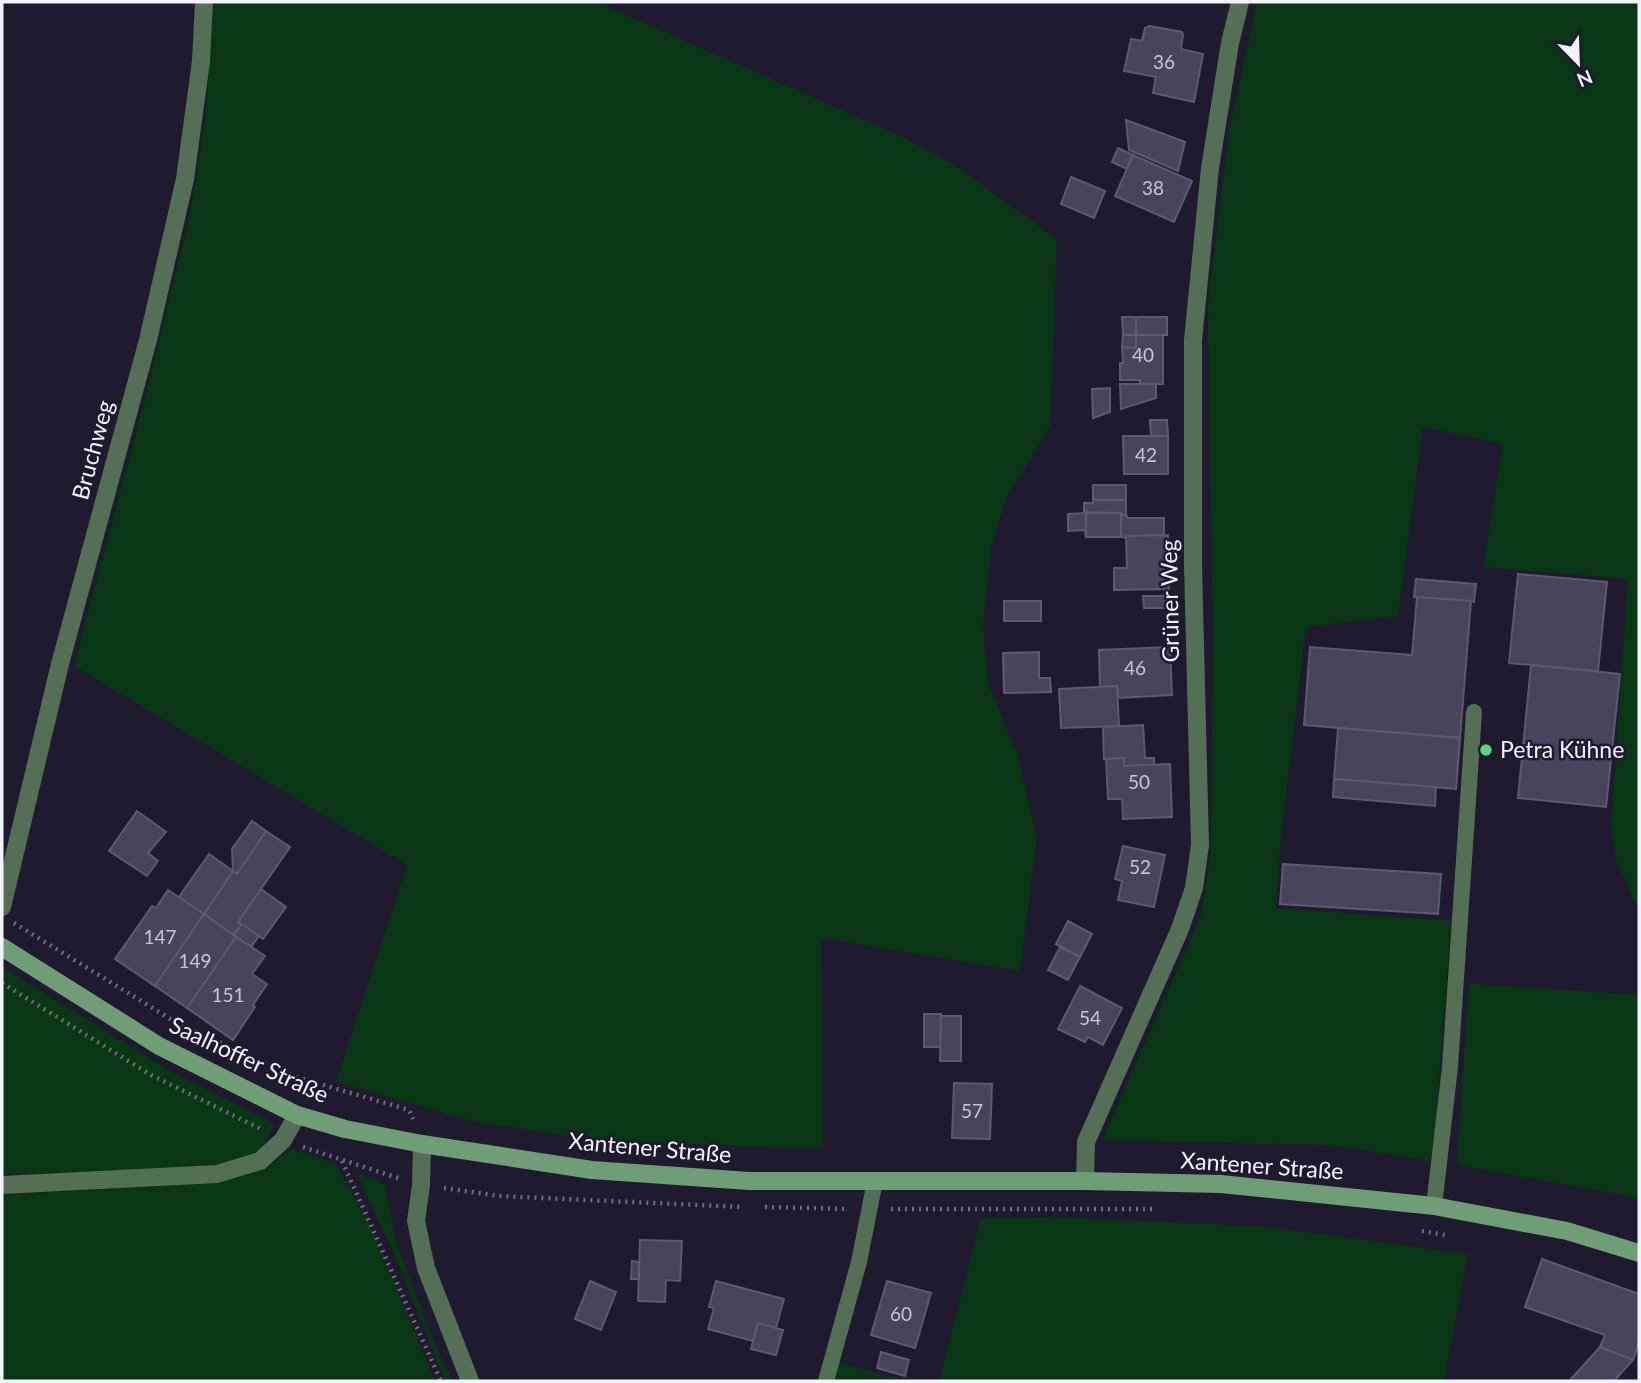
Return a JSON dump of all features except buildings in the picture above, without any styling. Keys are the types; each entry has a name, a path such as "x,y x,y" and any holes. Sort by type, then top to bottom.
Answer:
{"main road":[{"name":"Saalhoffer Straße","path":"2,947 159,1046 297,1115 345,1129 422,1144"},
{"name":"Xantener Straße","path":"422,1144 592,1170 749,1181 1085,1181 1221,1184 1434,1206 1567,1231 1639,1253"}],"street":[{"name":"Bruchweg","path":"2,907 60,664 148,340 182,192 201,61 204,2"},
{"name":"Grüner Weg","path":"1085,1181 1086,1142 1180,929 1194,888 1200,845 1193,565 1192,340 1210,168 1230,43 1240,2"},
{"path":"2,1185 217,1174 260,1161 284,1140 297,1115"},
{"path":"422,1144 421,1185 416,1221 426,1268 470,1381"}],"lane":[{"path":"1434,1206 1450,1067 1474,712"},
{"path":"826,1381 859,1262 875,1181"}],"path":[{"path":"13,922 177,1024 296,1077 409,1110 422,1144"},
{"path":"341,1160 441,1381"}],"green space":[{"path":"213,2 597,2 907,139 956,166 1057,239 1050,426 1006,499 991,548 983,624 988,683 1016,750 1037,837 1020,971 821,938 823,1149 591,1140 472,1121 336,1082 407,865 74,666 143,407 189,220 205,123"},
{"path":"1257,2 1639,2 1639,911 1616,860 1611,826 1628,579 1483,567 1503,444 1423,427 1398,616 1306,627 1281,836 1276,908 1451,921 1435,1133 1430,1161 1330,1145 1104,1140 1201,916 1211,851 1213,638 1208,306 1229,132"},
{"path":"2,967 175,1074 274,1124 263,1147 249,1157 226,1164 145,1170 2,1174"},
{"path":"1469,984 1639,995 1639,1200 1457,1165"},
{"path":"293,1149 336,1164 373,1232 435,1381 2,1381 2,1195 210,1183 261,1170"},
{"path":"358,1173 385,1185 396,1242 434,1342 452,1381 445,1381 393,1251"},
{"path":"1053,1217 1269,1227 1468,1254 1444,1381 939,1381 981,1218"},
{"path":"838,1362 907,1381 833,1381"}],"place":[{"name":"Petra Kühne","path":"1486,750"}]}
